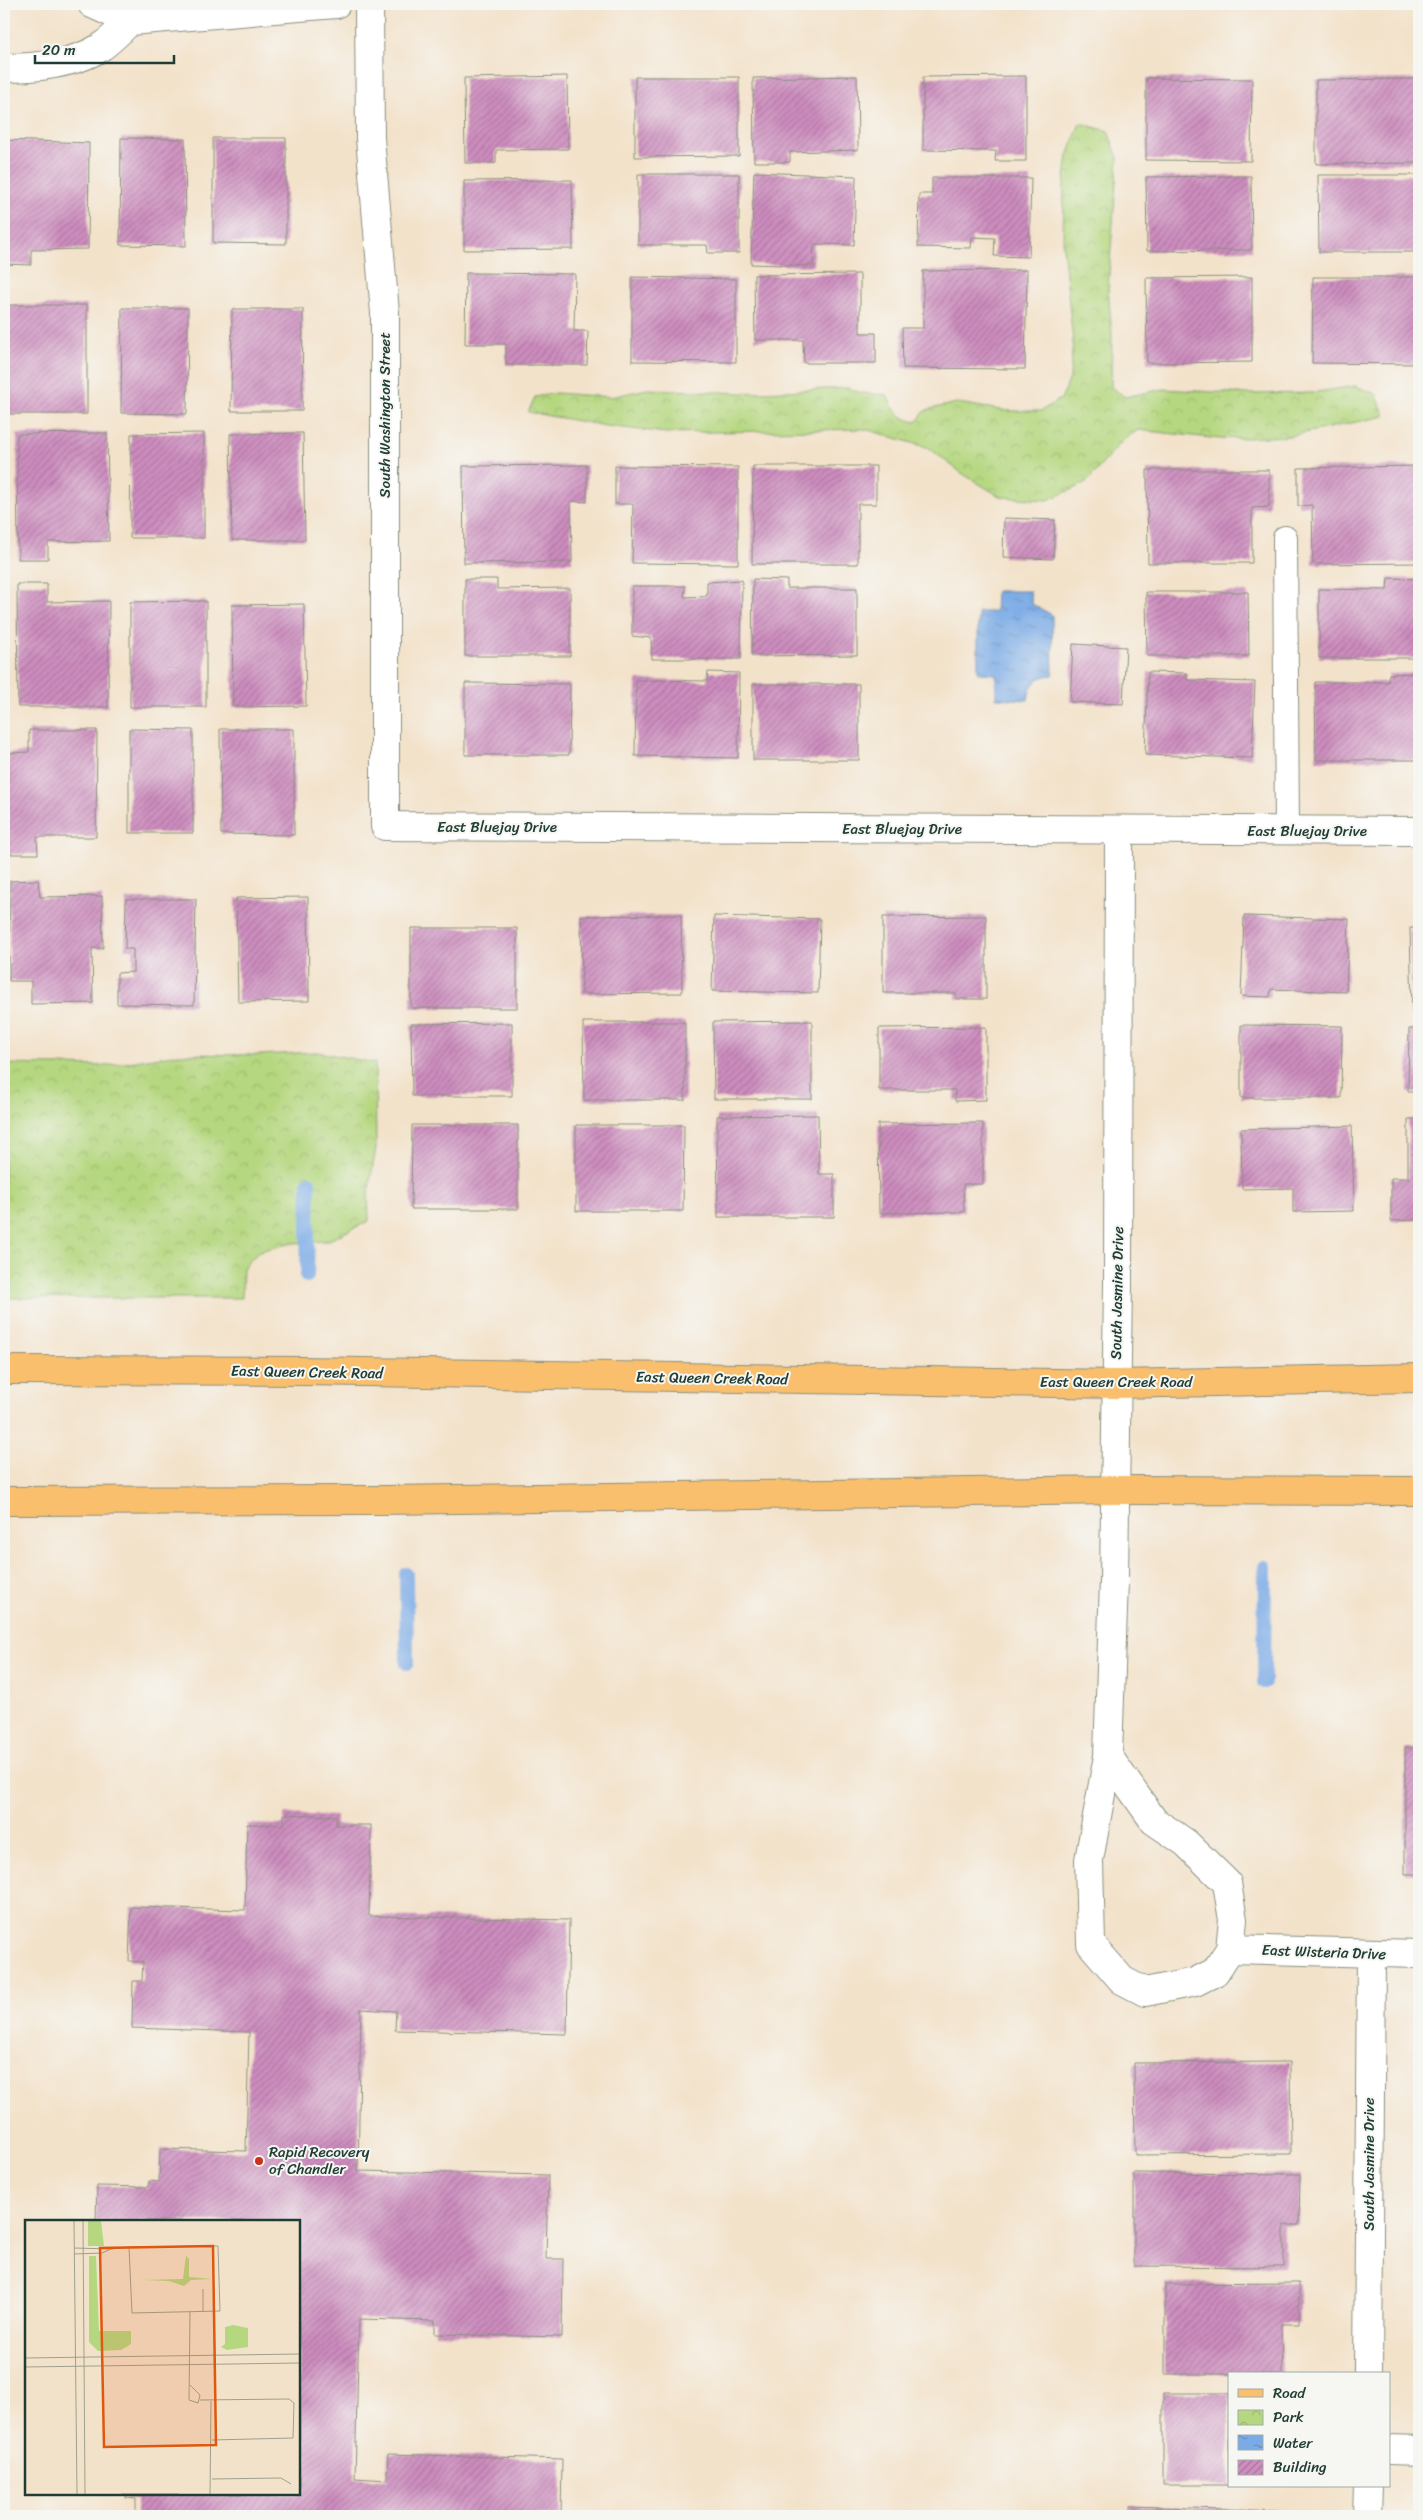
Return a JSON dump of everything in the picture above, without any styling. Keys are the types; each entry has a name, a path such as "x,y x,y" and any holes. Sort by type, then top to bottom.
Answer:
{"main road":[{"name":"East Queen Creek Road","path":"4,1370 301,1371 1116,1384 1419,1378"},
{"path":"4,1501 383,1500 1116,1490 1419,1491"}],"street":[{"path":"92,4 130,21 336,4"},
{"name":"South Washington Street","path":"368,4 370,138 385,313 385,826"},
{"path":"4,68 26,68 66,61 100,48 130,21"},
{"name":"East Bluejay Drive","path":"385,826 1419,830"},
{"name":"South Jasmine Drive","path":"1108,1756 1154,1821 1186,1844 1227,1884 1233,1920 1230,1949 1215,1972 1195,1982 1145,1992 1122,1980 1091,1944 1089,1860 1108,1756 1116,1490 1119,830"},
{"name":"East Wisteria Drive","path":"1230,1949 1419,1954"},
{"name":"South Jasmine Drive","path":"1368,2372 1371,1954"},
{"path":"1390,2450 1419,2451"},
{"path":"1368,2488 1368,2516"}],"lane":[{"path":"1285,538 1287,830"}],"green space":[{"path":"1080,123 1108,131 1118,158 1108,288 1112,335 1111,387 1125,397 1164,389 1248,394 1311,393 1355,386 1376,394 1385,416 1290,436 1220,439 1138,430 1123,440 1086,483 1048,500 1001,497 963,474 929,448 865,429 667,433 606,426 528,412 535,397 555,393 611,397 647,389 742,393 848,388 861,393 887,395 897,413 905,419 916,422 926,410 957,403 1008,411 1041,411 1062,398 1070,378 1073,341 1063,246 1064,185 1068,156"},
{"path":"318,1052 375,1063 376,1148 368,1194 369,1221 327,1241 293,1243 259,1251 243,1268 242,1298 4,1298 4,1064 106,1066 178,1054 259,1055"}],"water":[{"path":"996,591 1030,591 1032,604 1052,615 1053,675 1043,677 1035,682 1030,689 1028,700 996,698 996,674 978,673 978,612 995,612"}],"building":[{"path":"567,76 568,149 496,150 496,163 465,163 464,78"},
{"path":"857,76 858,150 790,152 790,162 754,162 753,78"},
{"path":"1026,76 1026,161 995,161 996,151 923,150 923,77"},
{"path":"635,77 739,77 739,156 635,157"},
{"path":"1146,78 1252,79 1251,161 1146,160"},
{"path":"1418,79 1419,163 1316,164 1316,80"},
{"path":"121,138 185,139 186,246 120,245"},
{"path":"213,138 286,138 286,244 213,243"},
{"path":"4,140 89,143 88,249 31,250 31,265 4,264"},
{"path":"754,172 856,176 854,245 814,244 813,266 751,264"},
{"path":"638,174 739,174 739,253 708,253 707,245 638,245"},
{"path":"1318,175 1419,175 1419,252 1319,252"},
{"path":"1251,176 1252,250 1147,251 1146,177"},
{"path":"932,178 1031,178 1029,257 994,256 995,238 972,237 971,248 918,247 919,194 932,194"},
{"path":"572,180 573,249 464,250 464,181"},
{"path":"1027,270 1025,369 903,368 902,328 923,328 923,271"},
{"path":"466,273 575,274 574,331 588,331 587,365 506,365 506,344 465,344"},
{"path":"860,274 860,333 876,333 876,363 804,363 803,340 755,340 754,275"},
{"path":"632,277 736,279 736,362 632,361"},
{"path":"1252,277 1252,362 1147,363 1146,278"},
{"path":"1313,277 1419,277 1419,364 1312,363"},
{"path":"4,305 87,305 87,414 4,414"},
{"path":"122,308 188,308 187,414 121,413"},
{"path":"232,309 303,309 302,411 231,411"},
{"path":"107,433 109,541 48,542 48,559 18,559 17,434"},
{"path":"204,433 204,538 130,538 131,434"},
{"path":"303,433 305,540 232,540 230,434"},
{"path":"587,465 587,502 571,501 572,562 464,563 463,466"},
{"path":"615,466 738,467 738,564 632,563 633,504 615,504"},
{"path":"753,466 876,466 876,504 858,504 858,564 752,564"},
{"path":"1418,466 1419,563 1313,564 1312,505 1298,506 1298,468"},
{"path":"1147,470 1269,470 1269,507 1252,508 1252,563 1148,563"},
{"path":"1004,518 1055,520 1053,559 1003,557"},
{"path":"1388,578 1419,579 1419,658 1319,658 1319,589 1387,590"},
{"path":"465,579 497,579 497,589 570,588 570,656 465,656"},
{"path":"753,579 787,580 787,588 857,588 857,655 752,656"},
{"path":"742,580 741,659 652,659 651,638 632,636 632,586 685,586 684,597 707,596 707,582"},
{"path":"17,584 47,584 47,602 109,601 108,707 18,707"},
{"path":"1146,592 1248,592 1249,656 1147,656"},
{"path":"206,601 206,707 130,707 130,602"},
{"path":"304,604 306,706 233,707 232,605"},
{"path":"1073,644 1126,647 1123,704 1070,702"},
{"path":"708,672 739,673 738,758 635,756 636,680 707,681"},
{"path":"1148,672 1187,673 1187,680 1255,682 1252,758 1145,755"},
{"path":"1419,673 1419,760 1316,760 1315,682 1388,682 1389,674"},
{"path":"465,683 570,684 569,755 465,755"},
{"path":"753,684 859,684 859,760 753,760"},
{"path":"129,729 193,730 193,833 129,833"},
{"path":"220,729 294,729 294,835 221,834"},
{"path":"29,730 97,730 96,837 37,837 38,854 8,854 8,753 29,752"},
{"path":"38,880 40,897 102,896 103,948 92,948 93,1003 31,1004 31,981 9,981 10,881"},
{"path":"308,897 309,1001 238,1002 236,898"},
{"path":"126,899 196,899 194,1005 117,1004 117,973 133,972 133,949 125,949"},
{"path":"681,915 682,993 582,994 581,916"},
{"path":"714,916 820,919 818,993 712,991"},
{"path":"986,916 986,999 956,999 956,993 883,993 883,917"},
{"path":"1244,916 1349,919 1346,992 1271,989 1270,997 1241,996"},
{"path":"411,928 517,928 517,1008 411,1008"},
{"path":"1410,928 1419,928 1419,1012 1412,1012"},
{"path":"812,1021 812,1099 714,1099 713,1022"},
{"path":"583,1022 685,1022 685,1100 584,1100"},
{"path":"512,1023 512,1096 412,1096 411,1024"},
{"path":"1241,1025 1342,1026 1341,1098 1241,1098"},
{"path":"986,1027 986,1100 955,1101 955,1090 879,1090 879,1028"},
{"path":"1409,1029 1419,1029 1419,1092 1408,1092"},
{"path":"818,1115 819,1174 834,1174 834,1217 718,1217 717,1116"},
{"path":"1408,1119 1419,1119 1419,1220 1391,1221 1391,1178 1408,1178"},
{"path":"983,1123 983,1184 963,1184 964,1212 879,1213 878,1124"},
{"path":"412,1125 518,1125 518,1209 411,1209"},
{"path":"576,1125 684,1125 683,1211 576,1211"},
{"path":"1352,1126 1354,1211 1293,1212 1293,1188 1242,1189 1241,1129"},
{"path":"1405,1748 1419,1748 1419,1874 1405,1874"},
{"name":"Rapid Recovery of Chandler","path":"284,1814 336,1816 336,1825 371,1825 369,1916 569,1920 567,2034 395,2030 396,2011 361,2009 358,2171 548,2175 546,2259 563,2259 562,2337 435,2334 435,2321 359,2319 355,2478 387,2480 388,2454 562,2459 561,2516 136,2516 136,2499 126,2498 126,2495 300,2495 300,2220 96,2220 97,2186 148,2187 149,2181 159,2182 160,2149 246,2151 249,2032 132,2028 133,1981 142,1981 143,1962 129,1961 131,1907 245,1910 247,1824 284,1825"},
{"path":"1290,2062 1291,2154 1135,2155 1134,2063"},
{"path":"1134,2173 1300,2174 1299,2225 1284,2225 1284,2267 1134,2266"},
{"path":"1299,2283 1299,2324 1281,2324 1282,2372 1165,2374 1165,2284"},
{"path":"1163,2393 1228,2393 1228,2485 1163,2485"},
{"path":"1131,2506 1281,2511 1281,2516 1131,2516"}],"waterway":[{"path":"307,1276 309,1182"},
{"path":"1264,1682 1265,1567"},
{"path":"406,1574 407,1663"}],"place":[{"name":"Rapid Recovery of Chandler","path":"259,2161"}]}
